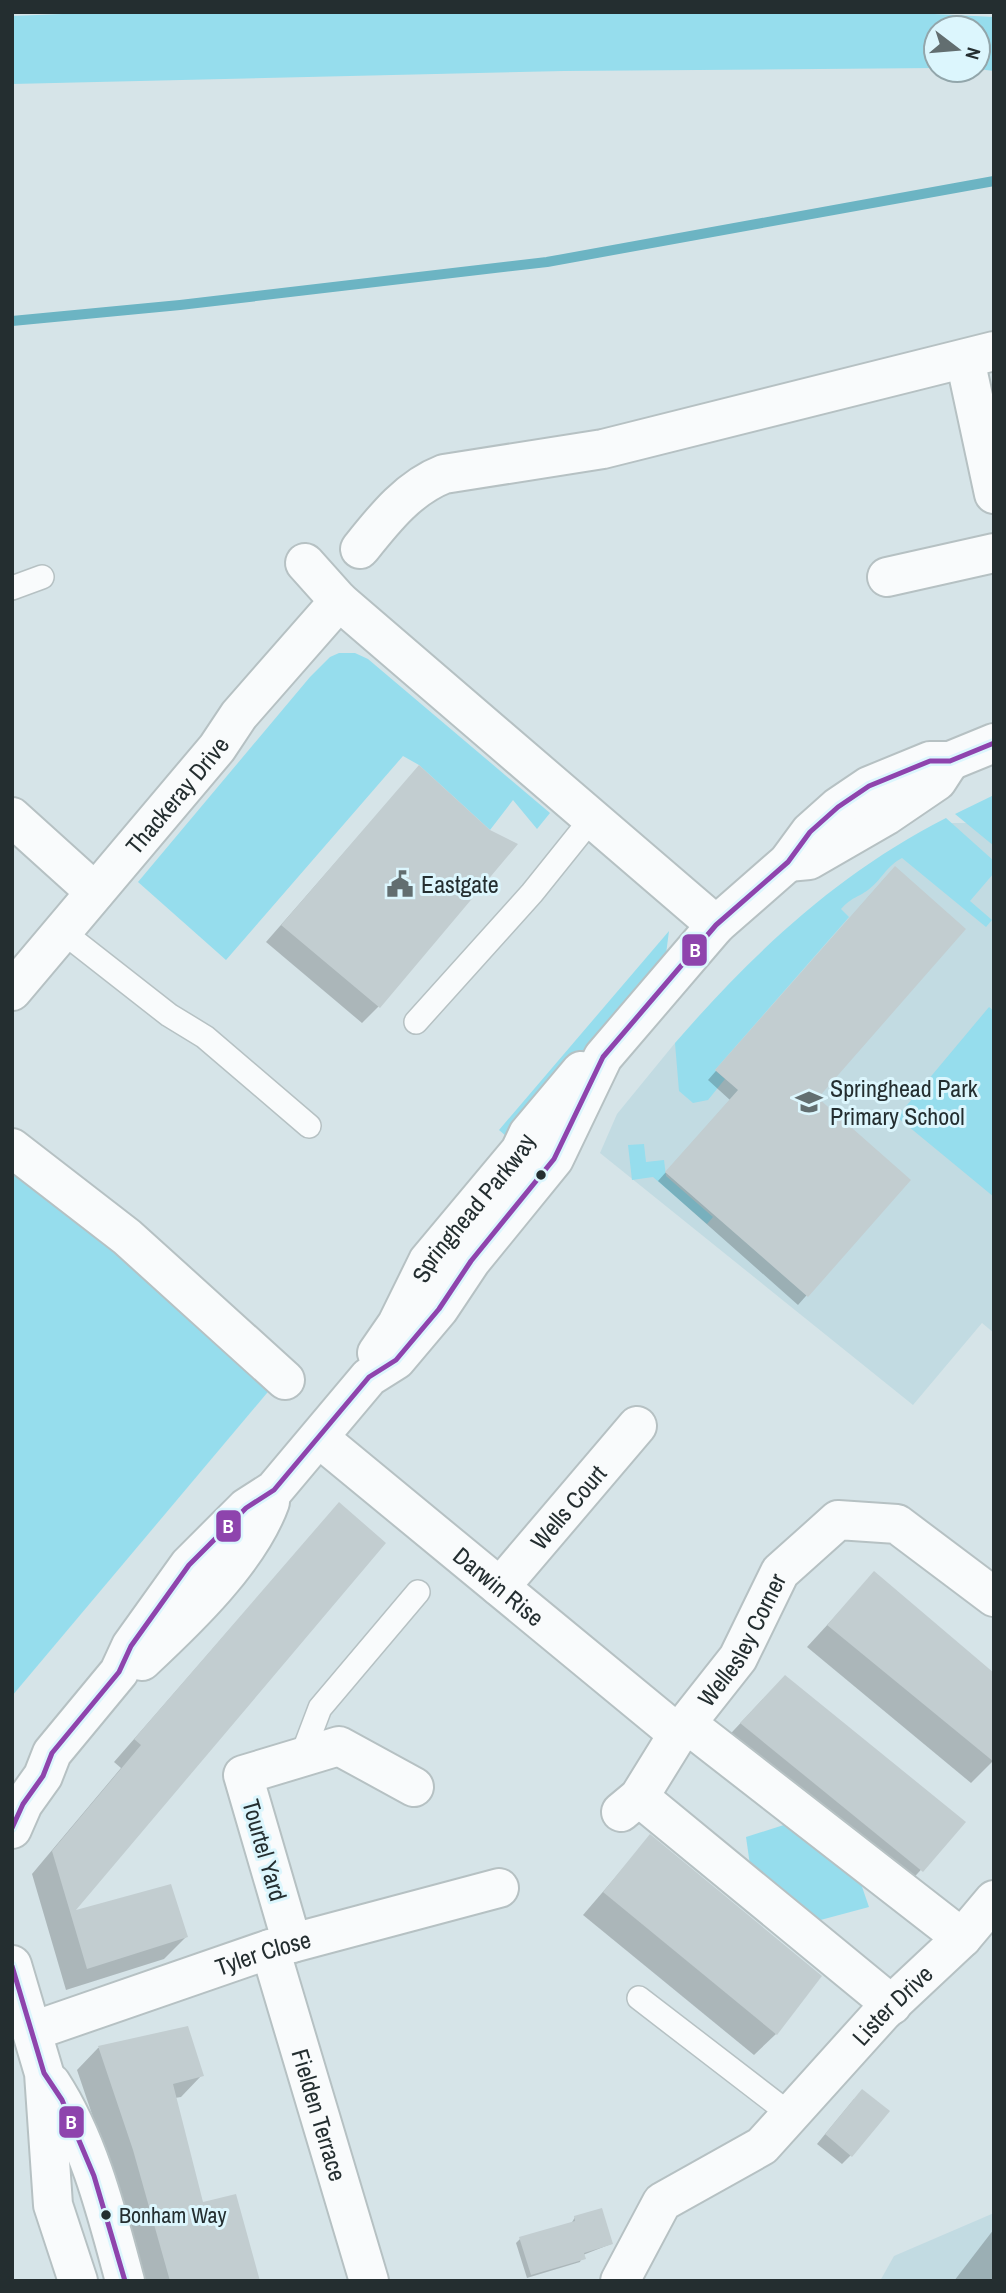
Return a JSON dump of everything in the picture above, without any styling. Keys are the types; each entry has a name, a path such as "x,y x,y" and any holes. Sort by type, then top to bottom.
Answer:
{"street":[{"path":"360,549 421,484 444,474 603,449 979,355 994,494"},
{"path":"887,577 994,553"},
{"path":"305,563 340,601 716,925"},
{"name":"Thackeray Drive","path":"12,991 218,748 239,715 340,601"},
{"name":"Springhead Parkway","path":"12,1829 23,1804 43,1776 51,1754 118,1672 131,1646 189,1565 246,1508 274,1490 369,1377 396,1360 439,1310 471,1261 554,1159 603,1058 716,925 788,862 810,832 838,807 869,786 930,761 950,761 994,743"},
{"path":"12,817 95,892"},
{"path":"12,1148 127,1237 285,1380"},
{"name":"Wells Court","path":"500,1587 637,1426"},
{"name":"Darwin Rise","path":"319,1438 500,1587 682,1729 962,1938"},
{"name":"Wellesley Corner","path":"892,2005 630,1804 682,1729 738,1658 780,1572 838,1520 897,1524 994,1597"},
{"name":"Tourtel Yard","path":"281,1946 243,1774 340,1746 414,1787"},
{"name":"Springhead Parkway","path":"12,1786 30,1765 51,1754"},
{"name":"Tyler Close","path":"33,2031 281,1946 499,1888"},
{"name":"Lister Drive","path":"620,2281 662,2202 762,2146 892,2005 962,1938 994,1900"},
{"name":"Fielden Terrace","path":"281,1946 369,2281"},
{"path":"12,1965 44,2073 53,2205 78,2281"},
{"path":"44,2073 62,2100 94,2176 125,2281"}],"lane":[{"path":"12,588 42,577"},
{"path":"416,1022 532,893 593,817"},
{"path":"63,932 169,1015 217,1046 309,1126"},
{"path":"301,1758 320,1707 418,1592"},
{"path":"639,1998 792,2115"}],"shaded area":[{"path":"112,12 934,14 922,14 922,68 564,71 12,84 12,16"},
{"path":"992,17 994,17 992,71"},
{"path":"339,653 355,653 368,659 550,813 537,829 513,800 490,830 419,765 403,756 226,960 138,882 310,677 330,657"},
{"path":"994,795 994,846 955,814"},
{"name":"Springhead Park Primary School","path":"994,801 994,1333 982,1323 913,1405 600,1153 617,1114 675,1043 684,1044 793,929 947,823 966,823"},
{"path":"946,818 994,861 994,873 970,901 992,920 986,927 902,858 891,865 873,886 841,909 849,917 715,1070 725,1079 708,1100 693,1103 679,1091 675,1043 735,977 834,889 869,864"},
{"path":"669,931 666,954 518,1130 514,1143 499,1130"},
{"path":"989,1007 994,1011 994,1197 897,1117"},
{"path":"644,1144 646,1162 664,1160 666,1176 713,1217 707,1224 653,1177 632,1180 628,1145"},
{"path":"12,1165 272,1387 12,1696"},
{"path":"790,1823 859,1878 869,1907 813,1922 751,1872 746,1837"},
{"path":"994,2213 994,2281 880,2281 894,2256"}],"building":[{"name":"Eastgate","path":"419,765 490,830 518,844 380,1008 281,925"},
{"path":"895,866 966,929 818,1098 911,1180 808,1297 665,1172 738,1090 715,1070"},
{"path":"339,1502 386,1543 76,1910 171,1884 188,1937 87,1969 52,1851 141,1745 134,1739"},
{"path":"874,1571 994,1673 994,1762 827,1625"},
{"path":"785,1675 966,1822 923,1872 740,1723"},
{"path":"650,1834 822,1976 777,2035 603,1892"},
{"path":"188,2026 204,2076 173,2084 203,2202 236,2194 260,2281 170,2281 133,2150 98,2046"},
{"path":"862,2089 890,2111 852,2157 825,2134"},
{"path":"602,2208 613,2244 584,2253 586,2259 531,2275 519,2237 575,2221 574,2216"}],"waterway":[{"path":"12,321 180,305 547,262 994,181"}],"transit line":[{"name":"B","path":"12,1828 23,1804 43,1776 52,1753 119,1672 131,1646 189,1565 246,1508 274,1490 369,1377 396,1360 439,1309 471,1261 554,1159 603,1057 716,925 788,862 810,832 838,807 869,786 930,761 950,761 994,743"},
{"name":"B","path":"12,1966 44,2073 62,2100 94,2176 125,2281"}],"place":[{"name":"Eastgate","path":"400,884"},
{"name":"Springhead Park Primary School","path":"809,1102"},
{"name":"Bonham Way","path":"106,2215"}]}
